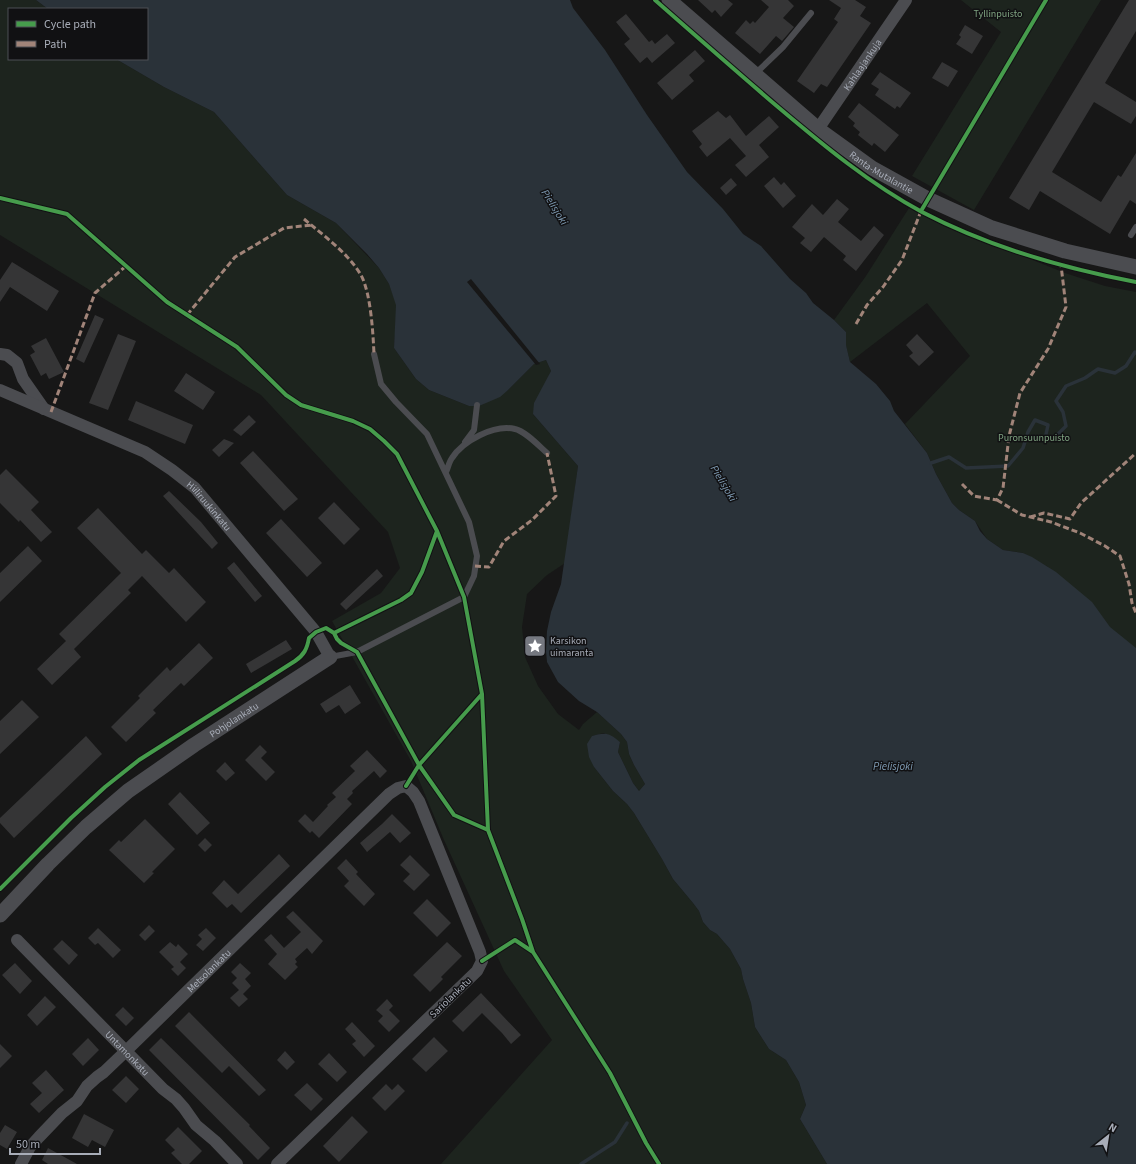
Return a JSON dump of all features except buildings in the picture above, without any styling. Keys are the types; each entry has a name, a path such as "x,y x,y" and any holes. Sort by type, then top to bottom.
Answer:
{"street":[{"name":"Ranta-Mutalantie","path":"669,0 818,129 872,168 928,199 992,228 1065,251 1136,267"},
{"name":"Kahlaajankuja","path":"818,129 906,0"},
{"path":"0,354 7,355 17,363 23,379 44,409"},
{"name":"Hiiliruukinkatu","path":"0,390 145,452 195,488 316,632 330,657"},
{"name":"Pohjolankatu","path":"0,914 86,827 128,791 194,745 330,657"},
{"name":"Metsolankatu","path":"21,1164 30,1147 38,1137 62,1113 77,1101 92,1081 126,1051 389,794 398,788 406,786"},
{"name":"Sariolankatu","path":"277,1164 477,971 482,961 480,952 419,801 413,792 406,786"},
{"name":"Untamonkatu","path":"17,940 126,1051 176,1099 196,1125 215,1141 237,1164"}],"lane":[{"path":"755,74 783,47 810,13"},
{"path":"1132,235 1136,228"},
{"path":"374,354 381,384 427,434 446,472"},
{"path":"446,472 452,458 474,430 477,405"},
{"path":"464,444 497,429 515,429 532,439 547,453"},
{"name":"Pohjolankatu","path":"330,657 357,652 464,597 474,576 477,556 469,522 446,472"}],"green space":[{"path":"0,0 36,0 47,8 8,8 8,60 118,60 164,87 214,112 287,195 336,223 379,268 389,284 397,305 394,348 416,379 429,390 469,406 479,406 507,391 534,364 546,360 551,371 533,414 578,466 565,563 547,575 527,594 522,627 525,657 538,686 558,714 579,730 583,724 597,712 621,734 627,742 629,754 645,784 639,791 633,783 618,752 620,742 604,733 592,736 594,767 613,791 634,813 673,879 699,911 703,922 710,930 717,934 730,949 741,969 751,1003 755,1027 769,1049 786,1060 799,1082 806,1105 800,1119 827,1164 441,1164 552,1040 504,971 444,840 411,761 332,621 381,593 400,568 388,532 261,395 0,235"},
{"name":"Tyllinpuisto","path":"961,0 1101,0 974,210 912,176 1001,32"},
{"name":"Puronsuunpuisto","path":"909,208 933,220 1065,273 1105,286 1136,292 1136,781 1048,567 1023,553 1003,550 987,539 975,521 952,503 936,474 927,453 905,424 970,356 927,303 850,362 846,346 846,332 834,320 866,276"}],"water":[{"name":"Pielisjoki","path":"36,0 570,0 573,8 605,50 647,115 687,172 723,209 743,234 761,246 790,279 806,293 813,303 846,332 846,345 850,362 876,384 890,401 894,411 927,453 936,474 952,503 975,521 980,531 987,539 1003,550 1023,553 1056,572 1092,602 1110,627 1136,648 1136,1164 827,1164 800,1119 806,1105 799,1082 786,1060 769,1049 755,1027 751,1003 741,969 730,949 717,934 710,930 703,922 699,911 673,879 634,813 613,791 594,767 589,757 587,744 592,736 607,734 613,737 620,742 618,752 633,783 639,791 645,784 629,754 627,742 621,734 597,712 579,701 558,682 547,662 547,631 551,612 561,584 578,466 533,414 534,403 551,371 546,360 534,364 500,397 479,406 469,406 429,390 416,379 394,348 396,305 389,284 379,268 367,254 336,223 287,195 214,112 164,87 118,60 148,60 148,8 47,8"}],"pier":[{"path":"471,279 540,364 536,365 467,282"}],"waterway":[{"path":"931,463 949,457 966,468 1008,466 1023,448 1028,432 1035,420 1048,425 1045,439 1056,436 1066,426 1063,412 1056,401 1066,386 1085,378 1098,369 1115,373 1126,366 1135,352 1136,353"},
{"path":"581,1164 615,1142 627,1123"}],"marked path":[{"path":"856,324 867,305 883,287 902,260 921,211"},
{"path":"304,219 342,252 361,275 369,303 374,354"},
{"path":"187,315 235,257 284,228 312,225"},
{"path":"962,484 974,496 997,500 1003,488 1009,436 1020,393 1048,349 1066,307 1061,265"},
{"path":"51,412 95,293 126,266"},
{"path":"475,566 489,567 504,541 532,520 556,496 547,453"},
{"path":"1030,517 1044,513 1070,519 1081,503 1136,453"},
{"path":"997,500 1022,515 1051,522 1080,533 1120,556 1136,613"}],"cycle path":[{"path":"655,0 812,136 865,176 903,201 947,224 1000,246 1053,263 1136,282"},
{"path":"921,211 1046,0"},
{"path":"0,198 67,214 167,302 237,347 286,395 301,405 353,421 370,429 397,454 437,531 464,597 482,694 488,830 533,952 610,1073 646,1143 659,1164"},
{"path":"334,633 401,600 411,593 422,572 437,531"},
{"path":"0,889 71,818 105,787 139,760 295,661 305,651 309,638 316,632 326,628 334,633 341,643 357,652 419,765 454,815 488,830"},
{"path":"406,786 419,765 482,694"},
{"path":"482,961 515,940 533,952"}],"place":[{"name":"Karsikon uimaranta","path":"535,646"}]}
